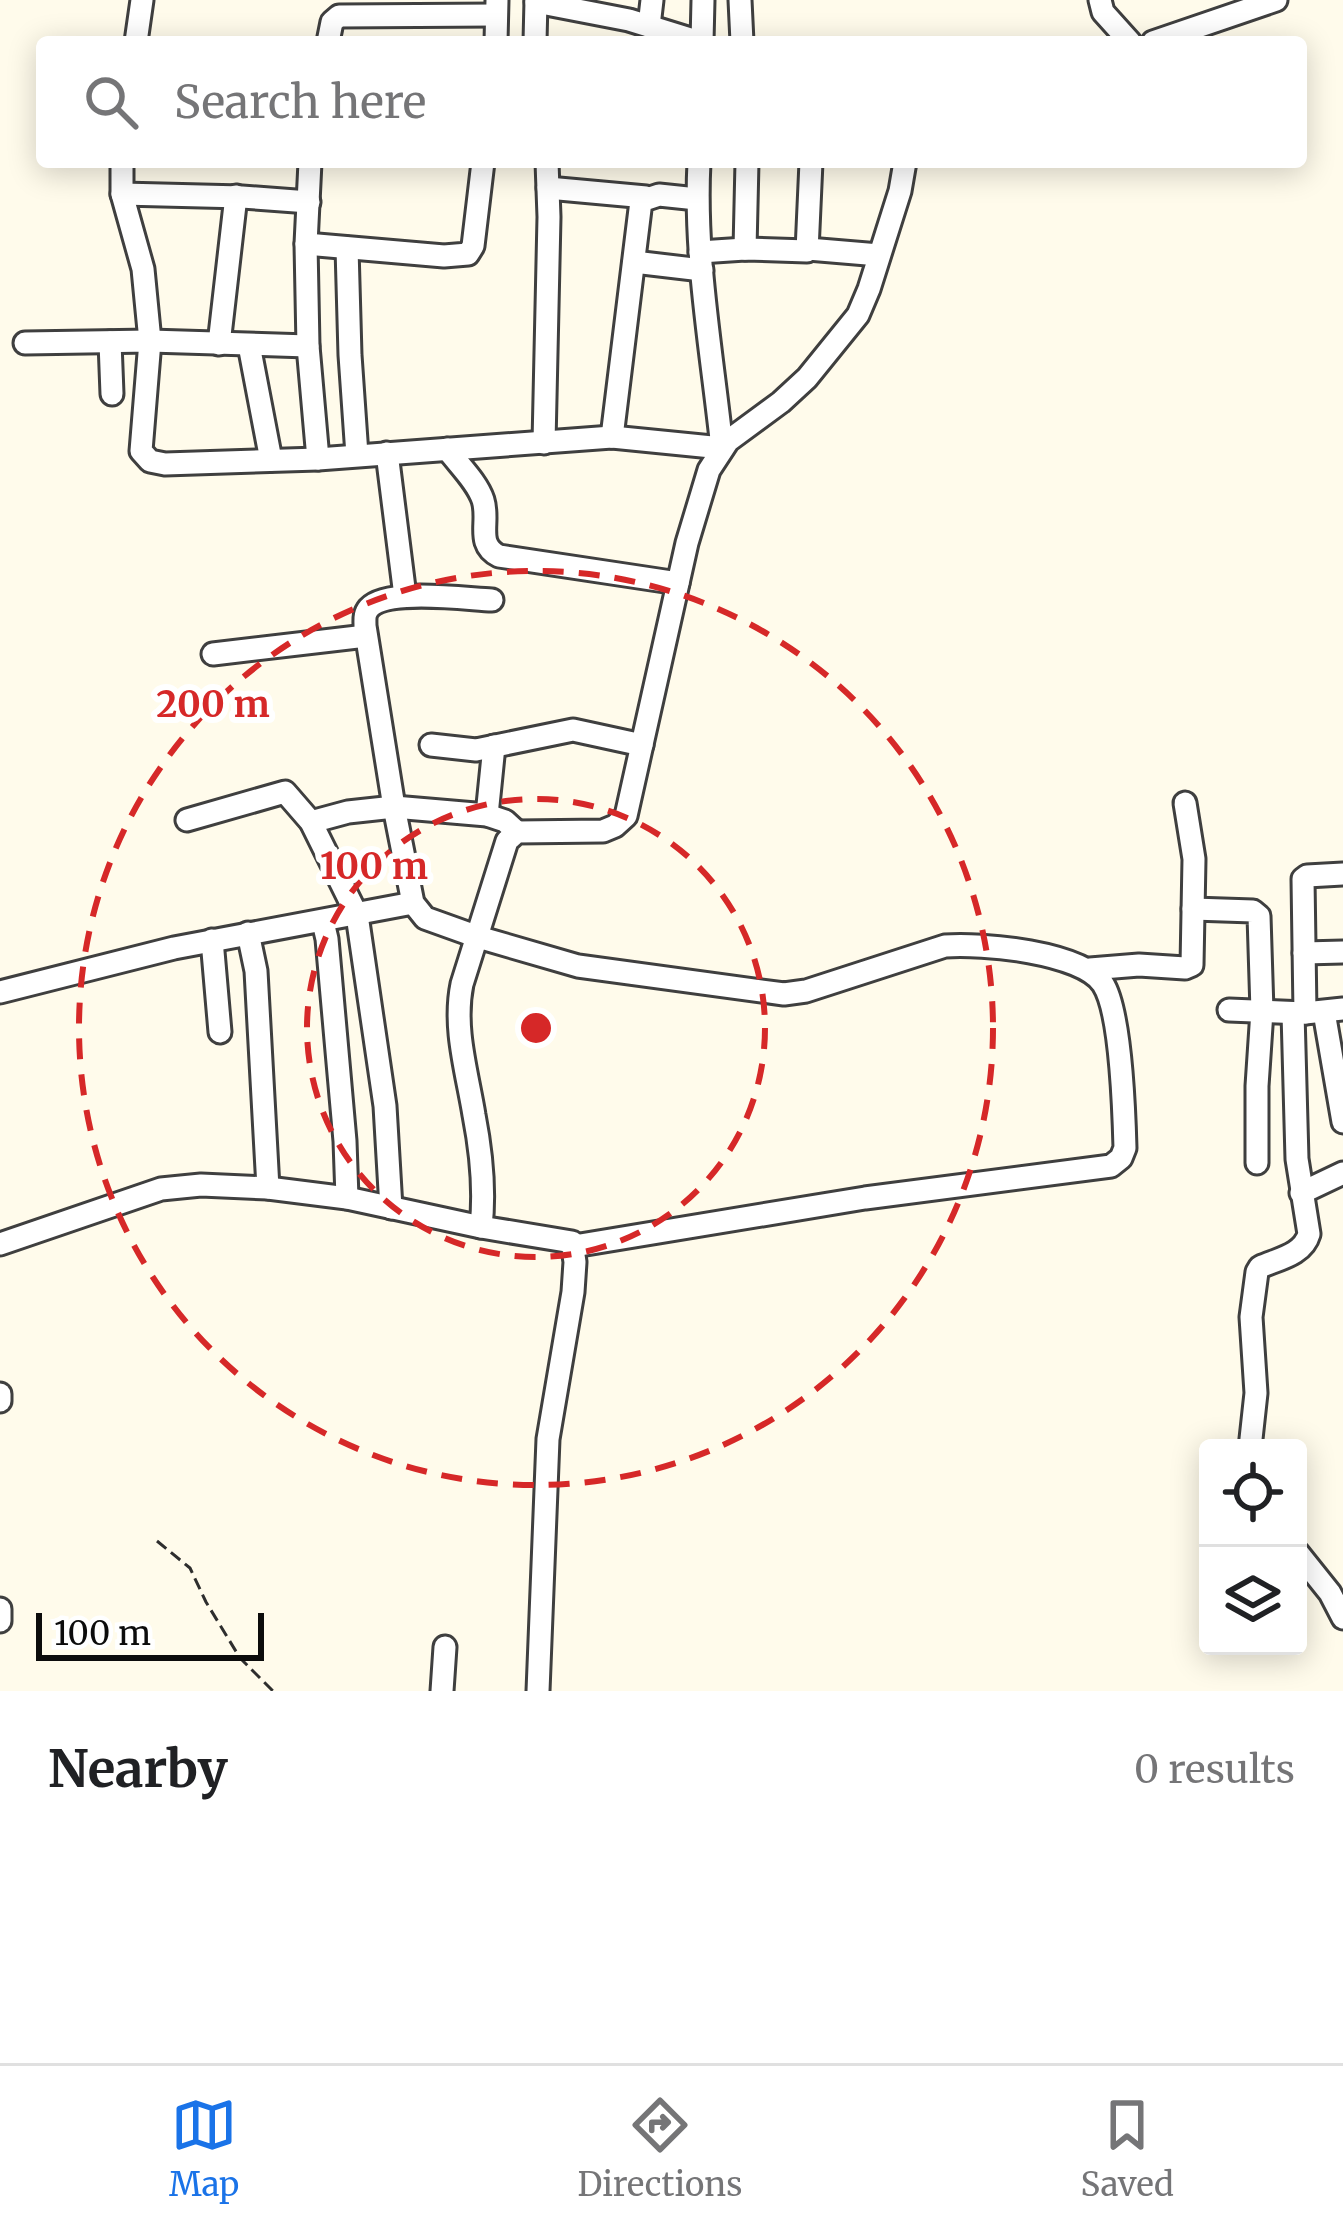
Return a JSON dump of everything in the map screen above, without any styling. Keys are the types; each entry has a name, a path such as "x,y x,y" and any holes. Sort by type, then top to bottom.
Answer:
{"street":[{"path":"137,36 142,0"},
{"path":"649,26 652,0"},
{"path":"701,36 703,0"},
{"path":"740,0 742,36"},
{"path":"1100,0 1103,12 1125,36"},
{"path":"1200,0 1202,25"},
{"path":"1170,36 1276,0"},
{"path":"535,36 536,1 682,36"},
{"path":"329,36 332,22 339,16 496,8"},
{"path":"122,168 122,194 143,269 150,341 141,448 153,463 318,459 612,437 722,448"},
{"path":"310,168 308,346 318,459"},
{"path":"306,244 468,254 473,246 482,168"},
{"path":"544,443 548,168"},
{"path":"699,168 702,261 722,448"},
{"path":"745,249 747,168"},
{"path":"808,249 811,168"},
{"path":"481,1227 475,1118 459,1004 507,841 517,832 603,831 621,822 629,807 704,481 728,441 807,378 857,315 903,168"},
{"path":"548,188 698,199"},
{"path":"122,194 309,202"},
{"path":"219,344 236,196"},
{"path":"612,437 641,200 646,197"},
{"path":"347,248 357,455"},
{"path":"634,262 702,261 745,249 879,256"},
{"path":"110,342 112,394"},
{"path":"25,343 308,346"},
{"path":"249,345 271,460"},
{"path":"447,449 482,497 485,543 490,552 678,583"},
{"path":"388,453 405,596"},
{"path":"493,600 405,596 366,610 366,636 413,903 431,921 478,937 578,966 795,993 925,951 966,944 1012,949 1090,969 1191,967 1193,842 1185,803"},
{"path":"213,654 366,636"},
{"path":"431,745 470,750 573,730 642,745"},
{"path":"487,814 494,746"},
{"path":"188,820 285,792 311,822 357,915 385,1106 392,1208"},
{"path":"311,822 394,807 487,814 517,832"},
{"path":"1343,874 1310,868 1303,883 1304,953 1343,1120"},
{"path":"0,992 212,940 413,903"},
{"path":"1193,909 1253,911 1259,916 1262,1012 1257,1163"},
{"path":"323,922 347,1198"},
{"path":"248,933 256,971 268,1188"},
{"path":"212,940 220,1032"},
{"path":"1304,953 1343,952"},
{"path":"0,1244 161,1189 201,1185 347,1198 566,1240 574,1246 856,1200 1108,1167 1121,1158 1125,1148 1116,1024 1107,991 1090,969"},
{"path":"1229,1010 1316,1012"},
{"path":"1251,1439 1256,1394 1252,1290 1259,1268 1299,1250 1309,1234 1297,1159 1316,1012"},
{"path":"1301,1193 1343,1173"},
{"path":"538,1691 548,1439 573,1292 574,1246"},
{"path":"1307,1564 1343,1618"},
{"path":"0,1609 0,1622"},
{"path":"442,1691 445,1647"}],"path":[{"path":"157,1541 190,1568 240,1658 273,1691"}]}
